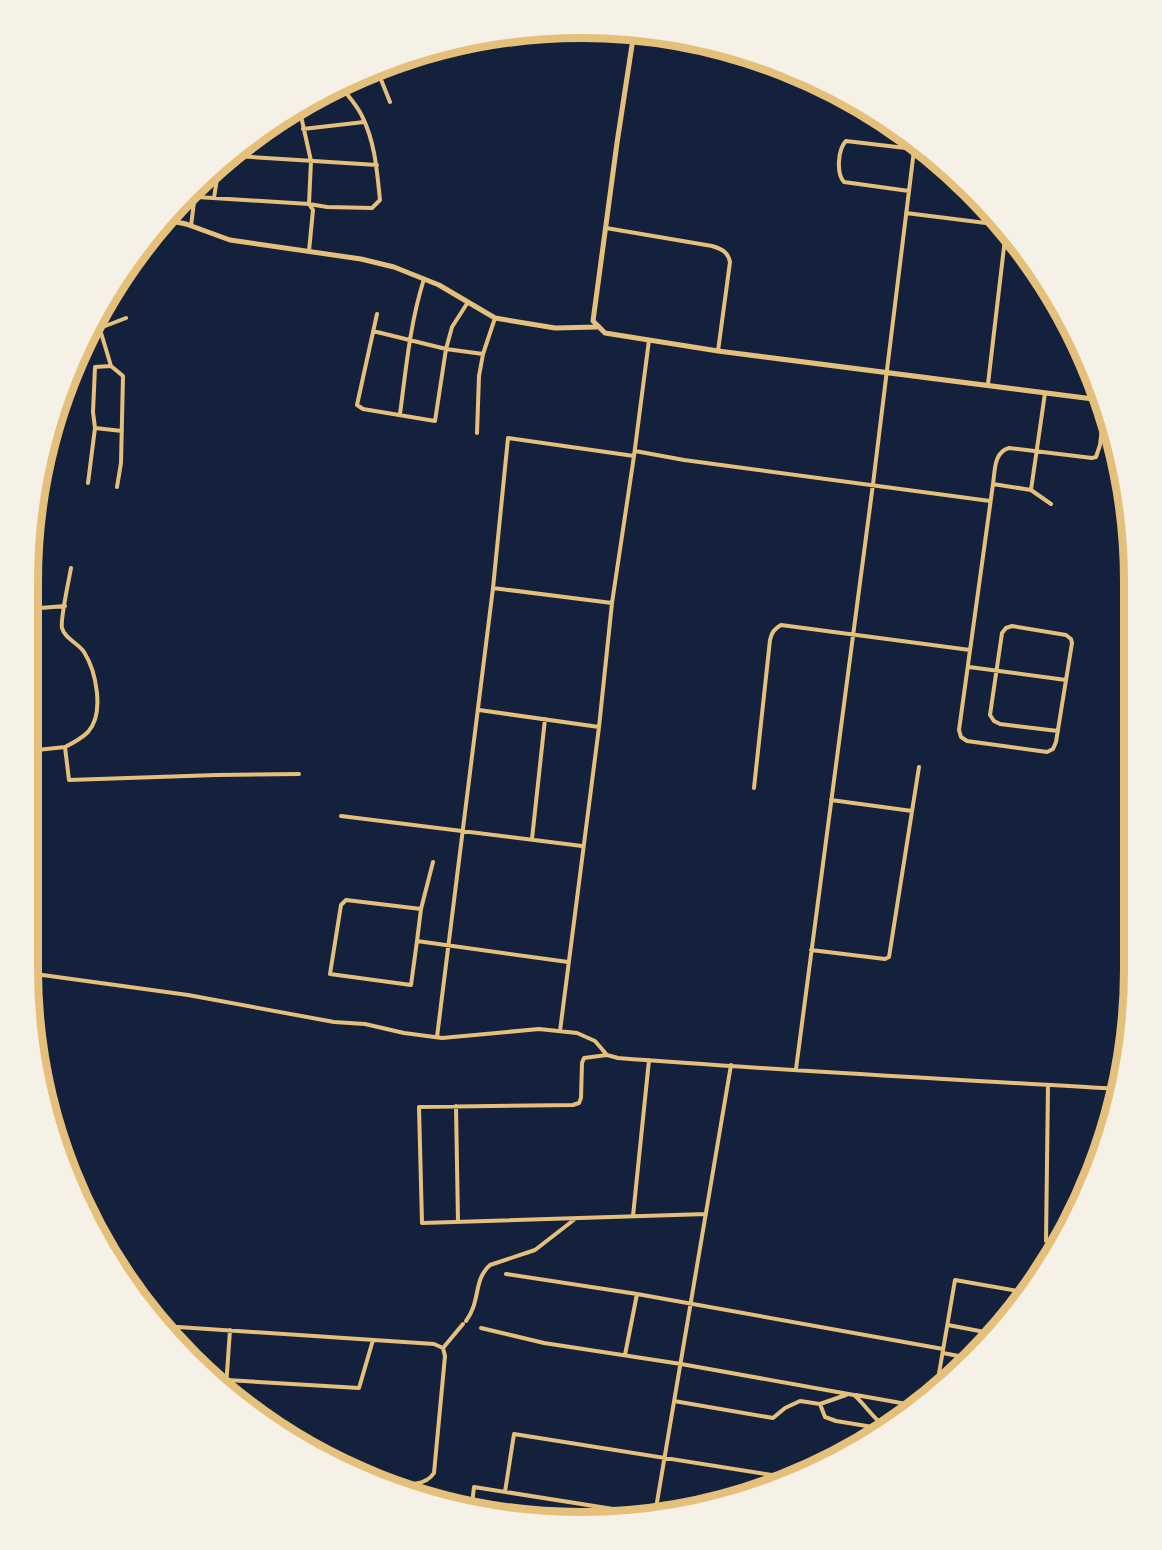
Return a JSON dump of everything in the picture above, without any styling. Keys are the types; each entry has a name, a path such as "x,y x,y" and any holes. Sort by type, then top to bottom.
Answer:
{"street":[{"path":"633,40 593,321 604,333 718,351 1093,398"},
{"path":"380,76 390,102"},
{"path":"191,226 194,202 197,197 327,207 372,208 380,200 377,165 371,139 364,122 345,92"},
{"path":"300,116 311,161 309,204 313,210 309,251"},
{"path":"303,129 364,122"},
{"path":"909,191 844,182 839,174 843,143 846,141 910,149"},
{"path":"796,1069 873,484 914,151"},
{"path":"242,156 377,165"},
{"path":"214,198 217,178"},
{"path":"906,213 990,224"},
{"path":"173,222 230,240 309,251 394,267 424,279 495,318 555,328 597,327"},
{"path":"605,228 712,246 729,255 718,351"},
{"path":"988,384 1005,241"},
{"path":"400,414 410,340 424,279"},
{"path":"377,314 357,405 363,409 435,421 446,349 452,327 468,302"},
{"path":"101,326 126,318"},
{"path":"477,433 479,376 483,354 495,318"},
{"path":"100,329 111,366 123,376 122,431 117,487"},
{"path":"373,331 446,349 483,354"},
{"path":"560,1031 612,603 649,339"},
{"path":"88,483 95,428 93,412 95,368 111,366"},
{"path":"1031,490 1045,392"},
{"path":"1058,731 994,721 990,715 1002,633 1006,627 1012,626 1066,635 1071,639 1072,643 1058,731 1054,746 1047,752 967,741 959,730 990,501 1000,452 1009,448 1092,458 1096,457 1100,445 1102,427"},
{"path":"95,428 122,431"},
{"path":"437,1037 479,710 508,438 990,501"},
{"path":"993,484 1031,490 1051,504"},
{"path":"38,750 65,747 88,732 95,722 97,707 91,666 83,650 67,636 62,627 71,568"},
{"path":"493,588 612,603"},
{"path":"38,608 65,606"},
{"path":"754,788 772,632 781,625 970,650"},
{"path":"969,667 1065,680"},
{"path":"479,710 598,727"},
{"path":"532,839 545,719"},
{"path":"65,747 69,780 299,774"},
{"path":"811,950 885,959 889,957 919,767"},
{"path":"831,800 912,811"},
{"path":"341,816 582,846"},
{"path":"421,909 346,900 341,905 330,974 411,984 421,909 433,862"},
{"path":"417,941 568,962"},
{"path":"38,974 188,995 334,1022 365,1024 404,1033 437,1037 539,1029 560,1031 587,1036 595,1041 607,1055"},
{"path":"706,1214 422,1223 419,1107 573,1105 579,1103 581,1098 584,1058 607,1055 877,1076 1111,1089"},
{"path":"633,1216 650,1060"},
{"path":"656,1507 731,1065"},
{"path":"1046,1241 1048,1085"},
{"path":"456,1106 458,1222"},
{"path":"443,1348 474,1308 484,1269 535,1250 576,1218"},
{"path":"506,1274 637,1294 962,1356"},
{"path":"939,1378 956,1280 1018,1292"},
{"path":"625,1355 637,1294"},
{"path":"948,1325 985,1332"},
{"path":"172,1327 434,1344 443,1348"},
{"path":"480,1328 544,1342 906,1404"},
{"path":"230,1330 227,1380 359,1388 373,1340"},
{"path":"402,1483 422,1484 434,1473 445,1356 443,1348"},
{"path":"674,1401 774,1418 785,1408 800,1401 820,1404 848,1394"},
{"path":"854,1395 880,1423"},
{"path":"820,1404 825,1417 873,1427"},
{"path":"505,1492 514,1434 772,1475 784,1473"},
{"path":"472,1501 474,1487 623,1511"}]}
